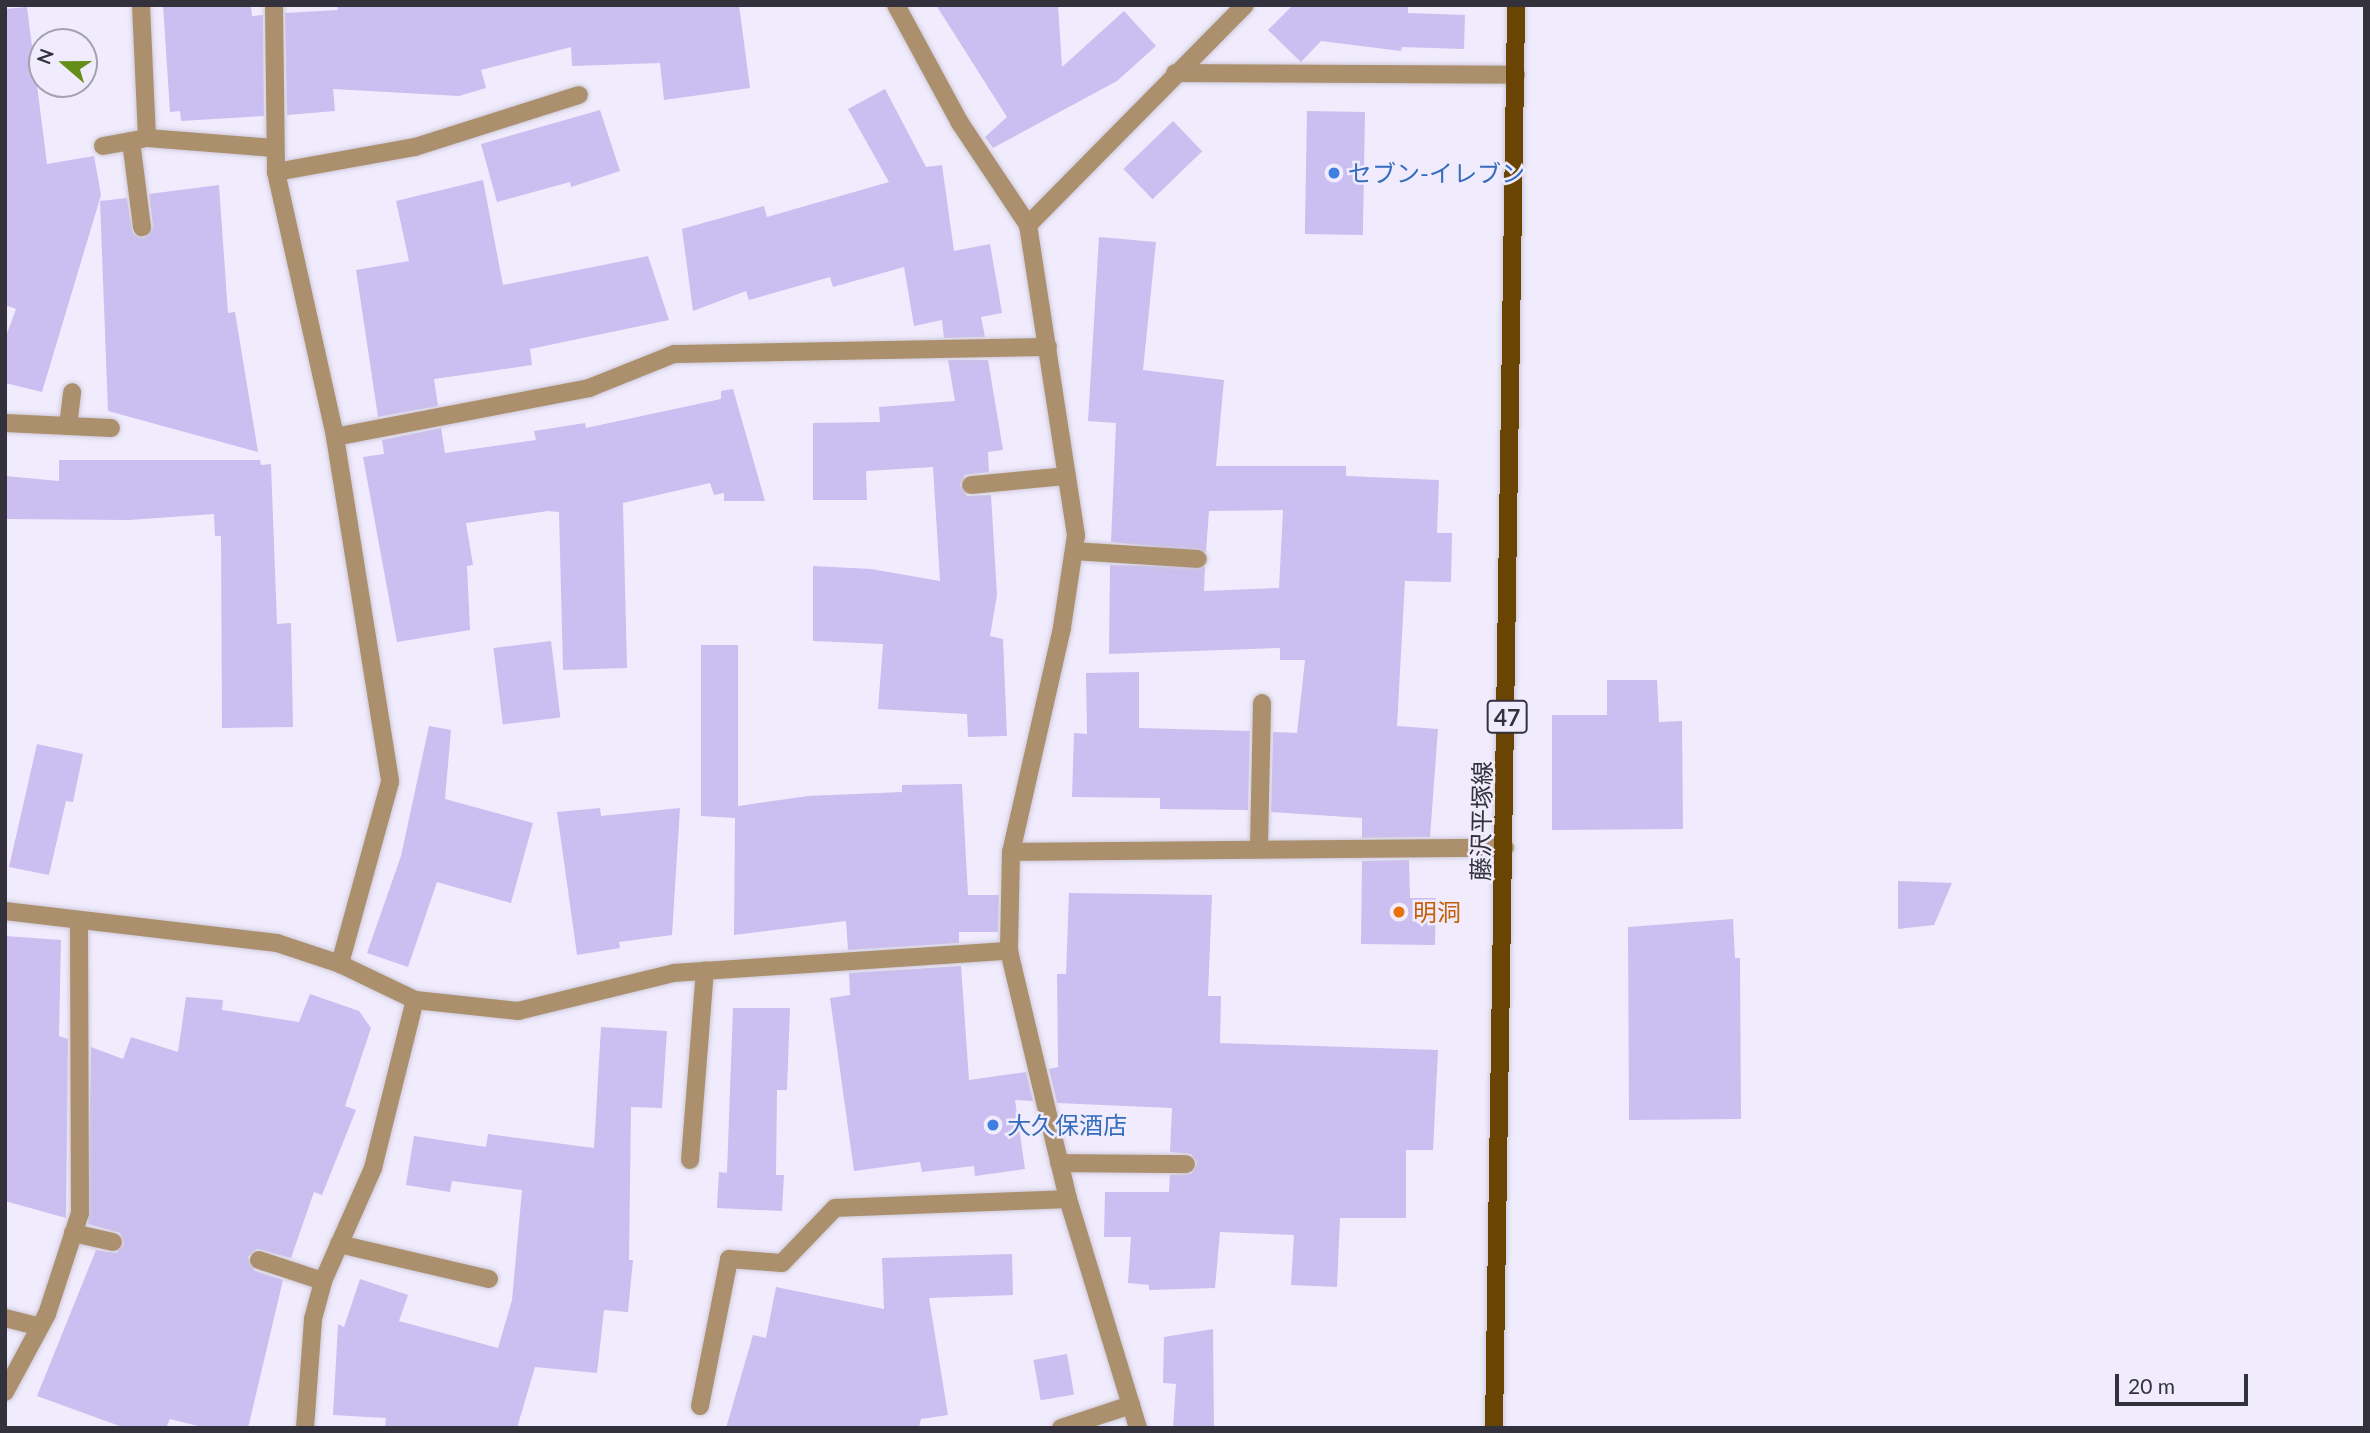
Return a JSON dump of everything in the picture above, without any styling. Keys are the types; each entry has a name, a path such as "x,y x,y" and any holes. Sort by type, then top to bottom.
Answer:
{"main road":[{"name":"藤沢平塚線","path":"1494,1428 1516,5"}],"street":[{"path":"141,5 139,140 142,227"},
{"path":"274,5 276,172 335,437 390,782 340,964"},
{"path":"896,5 960,123 1028,225 1067,476 1074,551 1062,628 1011,852 1009,951 1068,1199 1138,1428"},
{"path":"1028,225 1245,5"},
{"path":"1175,73 1516,75"},
{"path":"276,172 415,147 579,95"},
{"path":"103,146 139,140 275,148"},
{"path":"335,437 589,388 674,354 1048,348"},
{"path":"68,426 72,392"},
{"path":"5,423 110,428"},
{"path":"971,485 1067,476"},
{"path":"1074,551 1198,559"},
{"path":"1259,846 1262,702"},
{"path":"1011,852 1259,846 1505,848"},
{"path":"5,911 277,943 340,964 415,1000 518,1011 674,973 1009,951"},
{"path":"5,1392 40,1327 80,1213 79,920"},
{"path":"690,1160 705,971"},
{"path":"305,1428 313,1320 323,1281 373,1168 415,1000"},
{"path":"1059,1163 1186,1164"},
{"path":"700,1406 729,1259 782,1263 835,1208 1068,1199"},
{"path":"73,1233 113,1242"},
{"path":"339,1244 489,1279"},
{"path":"259,1260 323,1281"},
{"path":"5,1318 40,1327"},
{"path":"1061,1428 1131,1405"}],"building":[{"path":"163,5 251,5 252,16 263,15 264,116 181,121 180,111 170,112"},
{"path":"337,5 739,5 750,88 664,100 660,63 572,66 571,47 481,70 486,88 459,96 333,89 335,111 287,115 285,13 338,10"},
{"path":"936,5 1058,5 1062,67 1124,11 1156,46 1117,81 993,148 985,137 1007,117"},
{"path":"1293,5 1408,5 1408,13 1465,15 1464,49 1402,47 1401,51 1321,41 1301,62 1268,30"},
{"path":"27,7 30,28 28,98 39,98 47,164 94,156 101,195 42,392 5,383 5,339 16,309 5,305 5,9"},
{"path":"885,89 926,167 942,165 954,251 990,244 1002,313 981,317 985,337 944,338 942,320 914,326 904,267 833,287 830,277 749,300 746,291 693,311 682,229 764,206 767,217 889,182 848,109"},
{"path":"600,110 620,171 571,187 570,182 497,202 481,144"},
{"name":"セブン-イレブン","path":"1307,111 1365,112 1363,235 1305,234"},
{"path":"1173,121 1202,151 1153,199 1123,169"},
{"path":"483,180 503,285 648,256 669,320 530,349 532,365 434,379 438,406 378,417 356,270 409,261 396,201"},
{"path":"219,185 228,313 235,312 258,452 108,411 100,201 127,198 133,233 144,238 153,226 149,194"},
{"path":"1099,237 1156,242 1143,370 1224,380 1216,466 1346,466 1346,476 1439,480 1437,533 1452,533 1451,582 1405,581 1397,726 1438,729 1430,837 1362,838 1362,818 1271,812 1273,732 1297,733 1305,660 1280,660 1280,648 1109,654 1110,565 1205,567 1204,591 1279,588 1283,510 1209,511 1206,552 1111,542 1116,423 1088,421"},
{"path":"948,360 988,360 1003,450 988,452 989,472 965,475 960,485 967,496 991,495 997,595 990,636 1003,639 1007,736 968,737 967,714 878,709 883,644 813,641 813,566 871,569 940,581 933,467 866,471 867,500 813,500 813,423 880,422 879,407 955,401"},
{"path":"733,389 765,501 724,501 724,493 714,495 710,483 623,503 627,668 563,670 559,512 548,511 466,523 473,565 467,566 470,630 397,642 363,457 384,454 382,440 441,428 445,453 536,440 534,431 585,423 586,428 721,399 721,391"},
{"path":"59,460 260,460 261,465 271,464 277,624 291,623 293,727 222,728 221,536 215,536 214,514 129,520 5,519 5,476 59,481"},
{"path":"551,641 560,717 503,724 493,648"},
{"path":"701,645 738,645 738,806 808,796 902,792 902,785 962,784 968,895 999,895 998,932 959,932 959,943 848,950 846,921 734,935 735,818 701,816"},
{"path":"1139,672 1139,728 1250,731 1248,810 1160,809 1160,798 1072,797 1074,733 1087,734 1086,673"},
{"path":"1607,680 1657,680 1659,722 1682,721 1683,829 1552,830 1552,715 1607,715"},
{"path":"429,726 451,730 445,799 533,823 511,903 437,882 408,967 367,953 401,856"},
{"path":"37,744 83,754 73,802 66,801 49,875 9,867"},
{"path":"600,808 601,816 680,808 672,935 619,942 620,948 577,955 557,812"},
{"name":"明洞","path":"1409,860 1410,898 1436,898 1435,945 1361,944 1362,861"},
{"path":"1898,881 1952,883 1934,925 1898,929"},
{"path":"1069,893 1212,895 1208,996 1221,996 1220,1043 1438,1050 1433,1150 1406,1150 1406,1218 1340,1218 1337,1287 1291,1285 1294,1235 1220,1232 1215,1288 1149,1290 1149,1285 1128,1283 1131,1237 1104,1237 1105,1192 1169,1192 1170,1175 1191,1174 1197,1163 1191,1154 1170,1152 1172,1108 1057,1103 1049,1069 1058,1067 1057,974 1066,974"},
{"path":"1733,919 1735,958 1740,958 1741,1119 1629,1120 1628,927"},
{"path":"5,936 61,940 59,1036 68,1039 66,1218 5,1201"},
{"path":"961,966 969,1080 1026,1072 1033,1101 1015,1100 1025,1169 975,1176 974,1166 922,1172 920,1162 854,1171 830,998 850,995 849,973"},
{"path":"310,994 359,1011 371,1028 345,1106 356,1110 322,1195 314,1192 291,1258 257,1249 248,1257 255,1271 283,1280 248,1428 206,1428 170,1419 166,1428 125,1428 37,1396 96,1250 116,1253 124,1244 120,1233 88,1224 91,1047 123,1059 131,1037 178,1052 186,997 223,1000 222,1010 299,1022"},
{"path":"733,1008 790,1008 787,1090 777,1090 776,1175 784,1175 782,1211 717,1208 719,1172 727,1173"},
{"path":"601,1027 667,1031 662,1108 631,1107 629,1260 633,1260 628,1312 604,1310 597,1373 535,1367 517,1428 385,1428 386,1418 333,1415 338,1324 344,1327 360,1279 408,1295 399,1321 498,1348 512,1300 522,1190 452,1181 450,1192 406,1185 414,1136 486,1147 488,1134 594,1148"},
{"path":"1012,1254 1013,1295 929,1298 948,1415 921,1419 919,1428 726,1428 753,1335 766,1338 776,1287 884,1309 882,1258"},
{"path":"1213,1329 1214,1428 1173,1428 1176,1384 1163,1383 1164,1337"},
{"path":"1067,1354 1074,1394 1041,1400 1034,1360"}],"place":[{"name":"セブン-イレブン","path":"1334,173"},
{"name":"明洞","path":"1399,912"},
{"name":"大久保酒店","path":"993,1125"}]}
